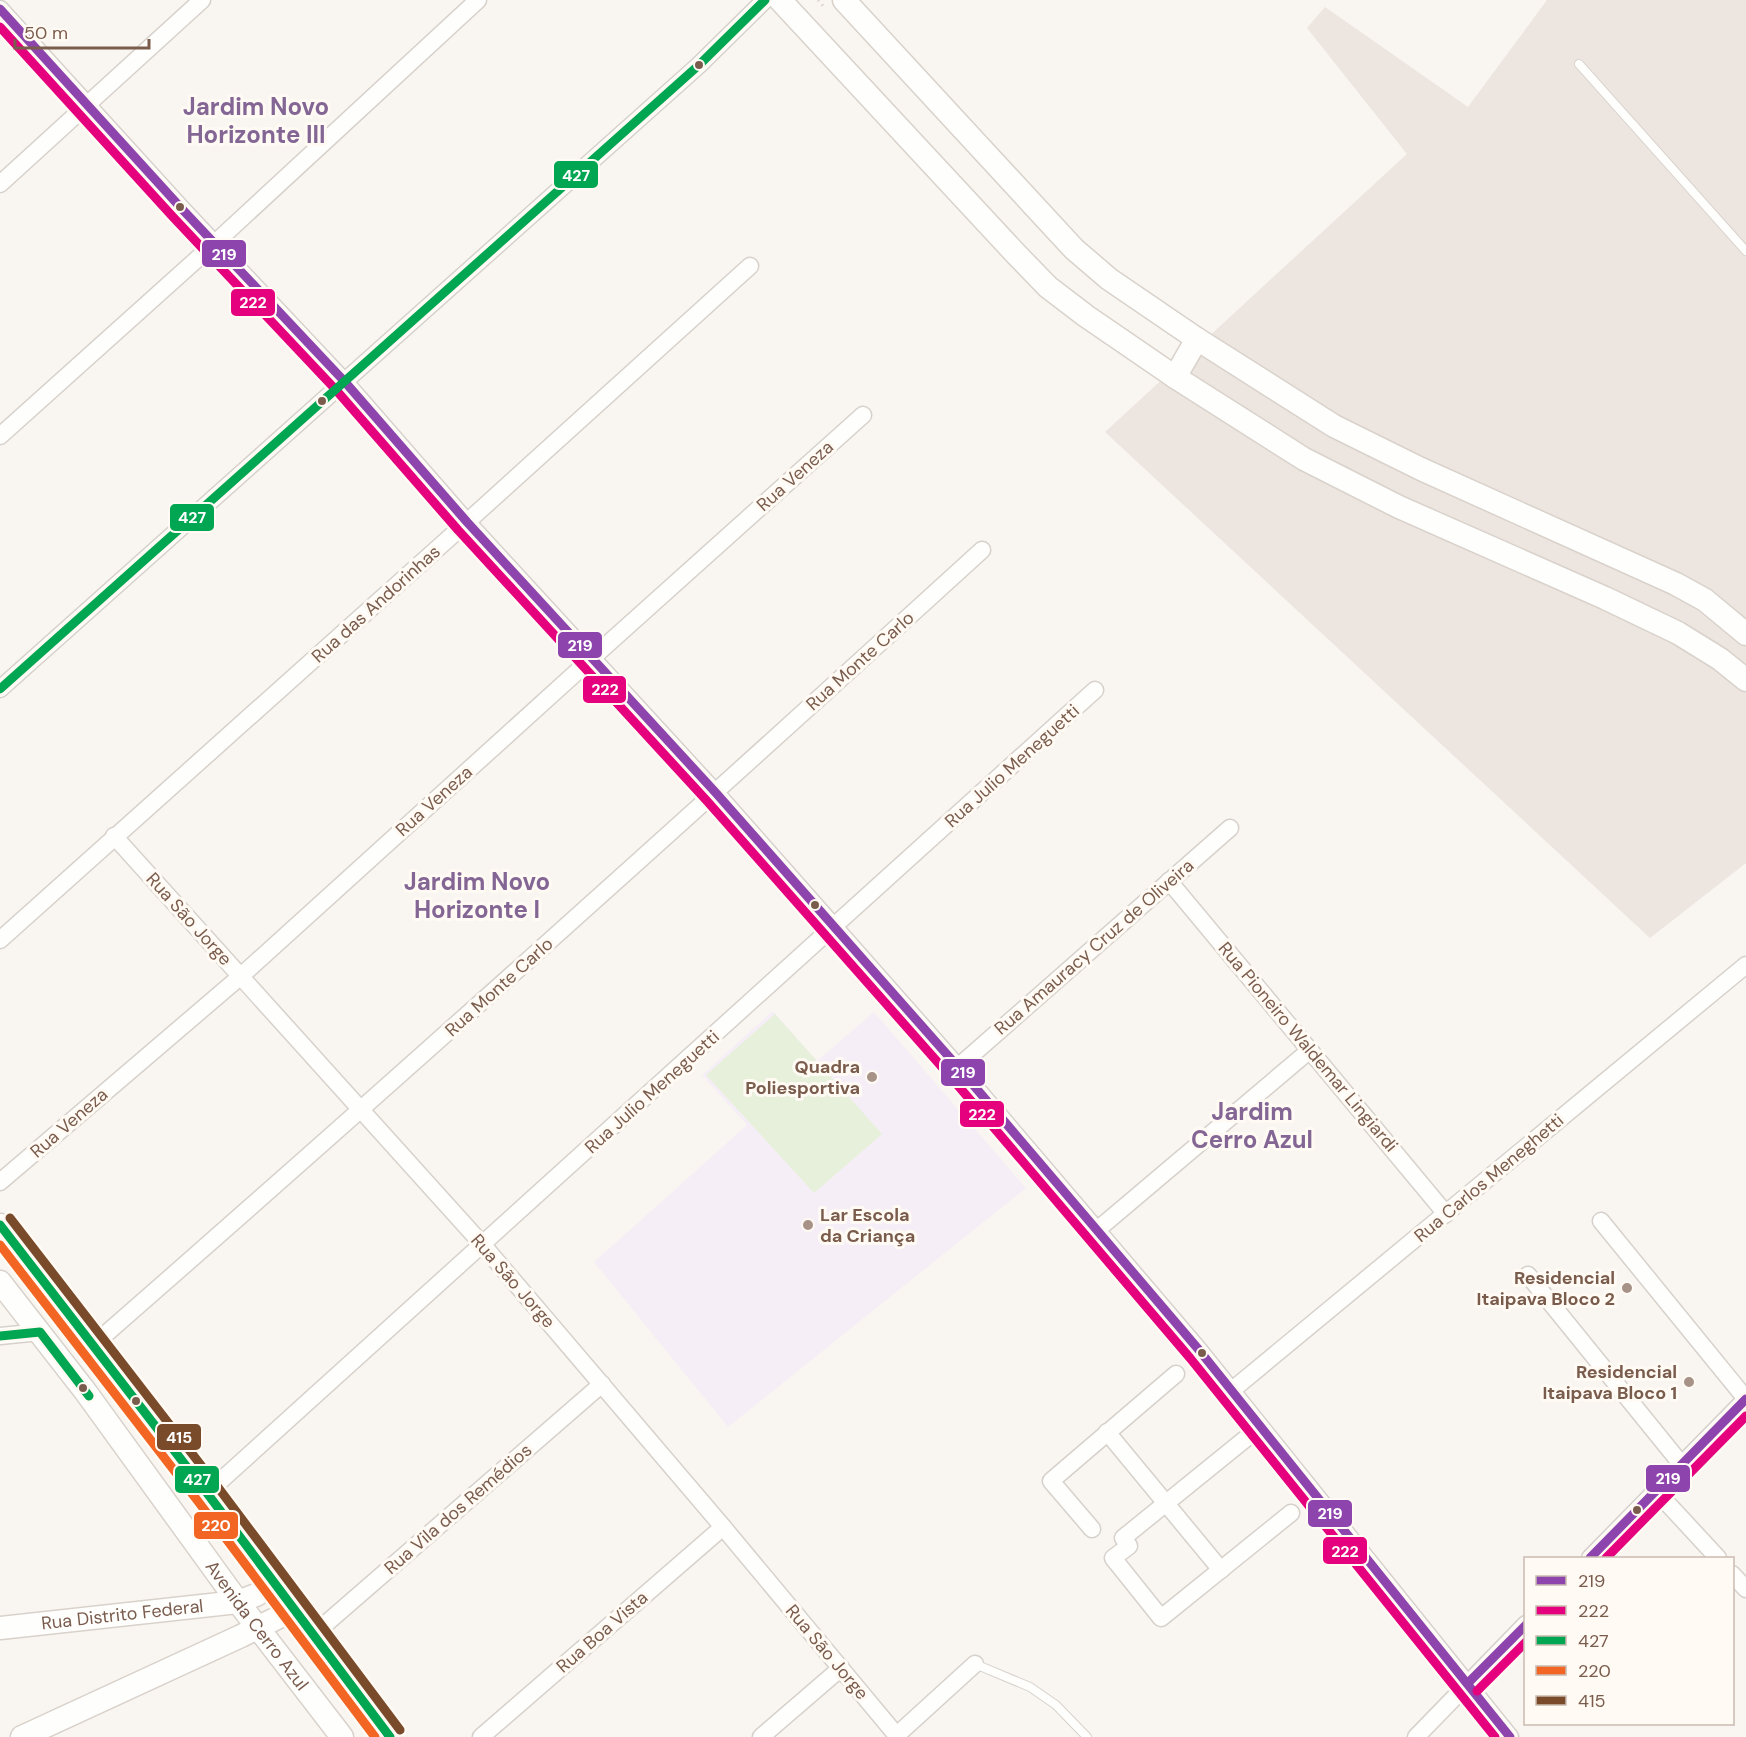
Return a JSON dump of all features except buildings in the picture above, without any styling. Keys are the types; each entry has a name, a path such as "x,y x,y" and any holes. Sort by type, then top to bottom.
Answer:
{"main road":[{"path":"780,0 1048,287 1086,316 1175,377 1304,459 1399,507 1605,598 1678,633 1720,659 1746,680"},
{"path":"844,0 1074,249 1109,279 1197,339 1334,426 1421,470 1676,584 1705,600 1746,634"},
{"path":"1175,377 1197,339"},
{"path":"0,1225 207,1493 390,1737"},
{"name":"Avenida Cerro Azul","path":"0,1282 72,1374 238,1602 342,1737"},
{"path":"72,1374 91,1386 120,1418 130,1422 137,1421 142,1417 143,1411"},
{"name":"Rua Distrito Federal","path":"0,1628 238,1602 275,1584"},
{"path":"22,1737 295,1609"}],"street":[{"path":"0,184 202,0"},
{"path":"0,436 215,243 478,0"},
{"path":"0,688 699,65 765,0"},
{"path":"0,9 182,209 345,382 467,522 716,793 958,1066 1198,1350 1510,1737"},
{"name":"Rua das Andorinhas","path":"0,939 750,266"},
{"name":"Rua Veneza","path":"0,1182 241,976 863,415"},
{"name":"Rua Monte Carlo","path":"92,1347 362,1110 716,793 982,550"},
{"name":"Rua Julio Meneguetti","path":"207,1493 1095,690"},
{"name":"Rua Amauracy Cruz de Oliveira","path":"958,1066 1230,828"},
{"name":"Rua São Jorge","path":"114,836 482,1244 898,1736"},
{"name":"Rua Pioneiro Waldemar Lingiardi","path":"1169,881 1446,1214"},
{"name":"Rua Carlos Meneghetti","path":"1231,1391 1746,965"},
{"path":"1097,1230 1310,1050"},
{"path":"1591,1557 1746,1399 1601,1221"},
{"path":"1528,1275 1682,1465"},
{"path":"0,1336 40,1332"},
{"path":"1092,1529 1051,1481 1176,1374"},
{"name":"Rua Vila dos Remédios","path":"314,1634 602,1384"},
{"path":"1260,1427 1123,1538 1129,1546 1113,1558 1161,1618 1292,1513"},
{"path":"1107,1432 1221,1570"},
{"path":"1656,1491 1717,1557"},
{"name":"Rua Boa Vista","path":"481,1737 723,1527"},
{"path":"1734,1576 1746,1589"},
{"path":"1416,1737 1524,1626"},
{"path":"898,1736 975,1664"},
{"path":"761,1737 841,1668"}],"lane":[{"path":"1579,64 1746,251"},
{"path":"975,1664 1030,1687 1056,1705 1087,1737"}],"shaded area":[{"path":"1547,0 1746,0 1746,863 1650,938 1105,432 1407,154 1307,28 1325,7 1468,107"},
{"name":"Lar Escola da Criança","path":"773,1011 817,1061 874,1012 1026,1188 728,1427 594,1262 747,1125 702,1075"}],"green space":[{"path":"775,1014 882,1134 814,1193 706,1075"}],"transit line":[{"name":"427","path":"0,689 699,65 765,0"},
{"name":"219","path":"0,9 182,209 345,382 467,522 716,793 958,1067 1199,1350 1510,1737"},
{"name":"222","path":"0,27 173,217 336,390 458,530 707,801 949,1075 1190,1358 1495,1737"},
{"name":"415","path":"10,1218 217,1486 400,1730"},
{"name":"427","path":"0,1225 207,1493 390,1737"},
{"name":"220","path":"0,1245 197,1500 375,1737"},
{"name":"427","path":"0,1336 40,1332 89,1396"},
{"name":"219","path":"1591,1557 1746,1399"},
{"name":"222","path":"1607,1557 1746,1416"},
{"name":"219","path":"1468,1683 1524,1627"},
{"name":"222","path":"1477,1691 1524,1644"}],"place":[{"name":"Quadra Poliesportiva","path":"872,1077"},
{"name":"Lar Escola da Criança","path":"808,1225"},
{"name":"Residencial Itaipava Bloco 2","path":"1627,1288"},
{"name":"Residencial Itaipava Bloco 1","path":"1689,1382"}],"district":[{"name":"Jardim Novo Horizonte III","path":"256,120"},
{"name":"Jardim Novo Horizonte I","path":"477,895"},
{"name":"Jardim Cerro Azul","path":"1252,1125"}]}
